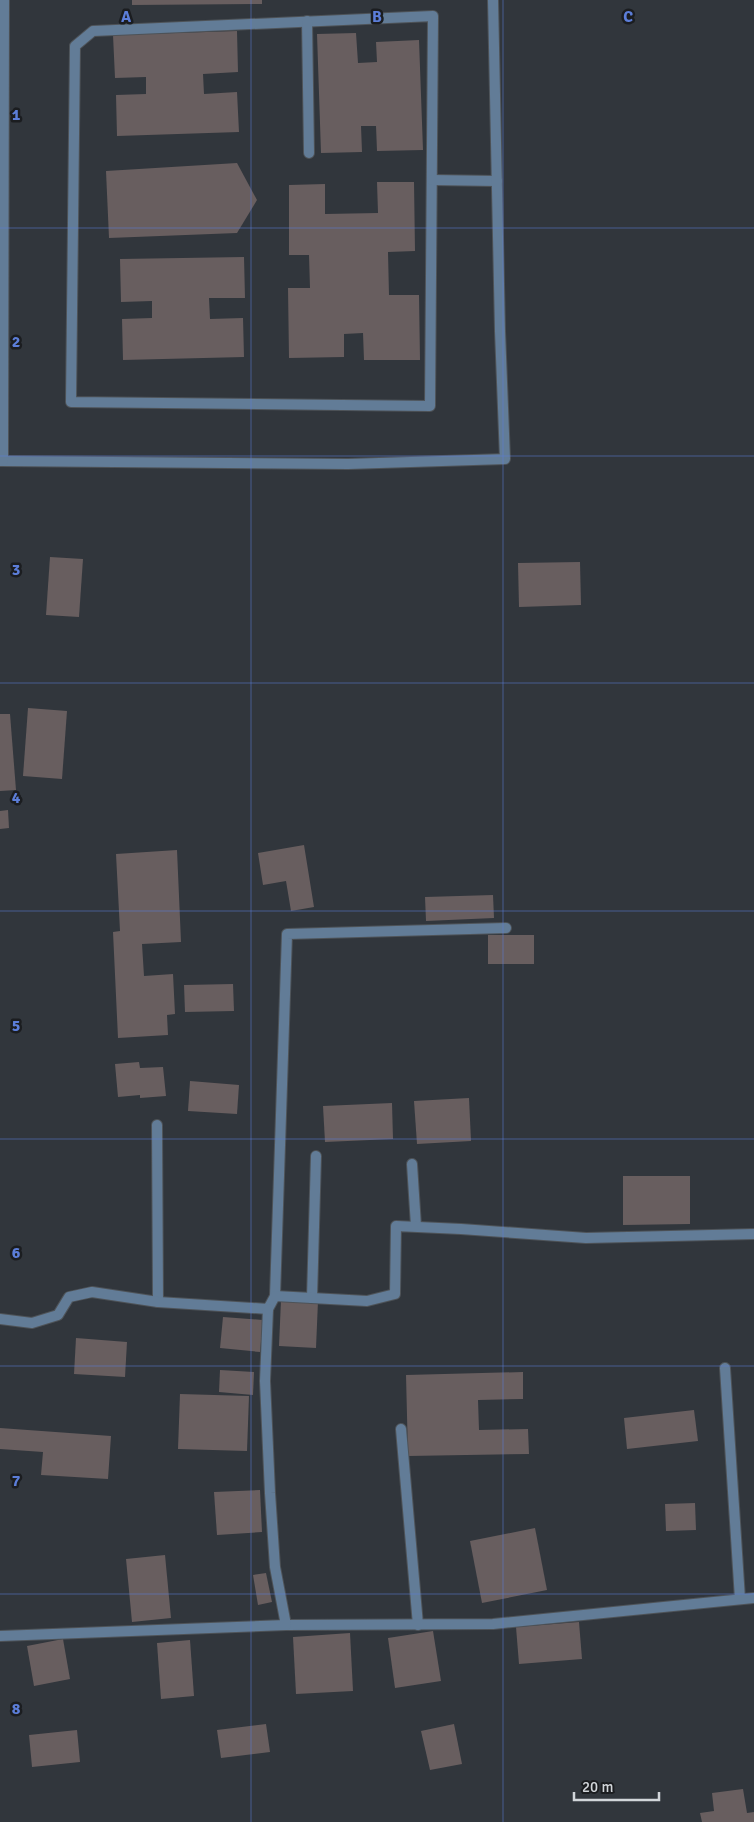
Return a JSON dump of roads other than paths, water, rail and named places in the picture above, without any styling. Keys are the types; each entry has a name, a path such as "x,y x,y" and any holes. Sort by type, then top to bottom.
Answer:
{"street":[{"path":"4,0 2,461 348,464 505,459 500,331 493,0"},
{"path":"433,16 432,180 430,406 71,402 75,46 93,31 433,16"},
{"path":"307,21 309,153"},
{"path":"432,180 497,181"},
{"path":"286,1625 275,1567 265,1381 268,1310 275,1296 287,934 506,928"},
{"path":"157,1126 158,1302"},
{"path":"312,1298 316,1156"},
{"path":"412,1164 416,1226"},
{"path":"275,1296 367,1301 395,1294 396,1226 586,1238 754,1234"},
{"path":"0,1319 32,1323 58,1315 69,1297 92,1292 158,1302 268,1310"},
{"path":"725,1368 740,1599"},
{"path":"402,1429 418,1625"},
{"path":"0,1636 286,1625 493,1624 754,1598"}]}
